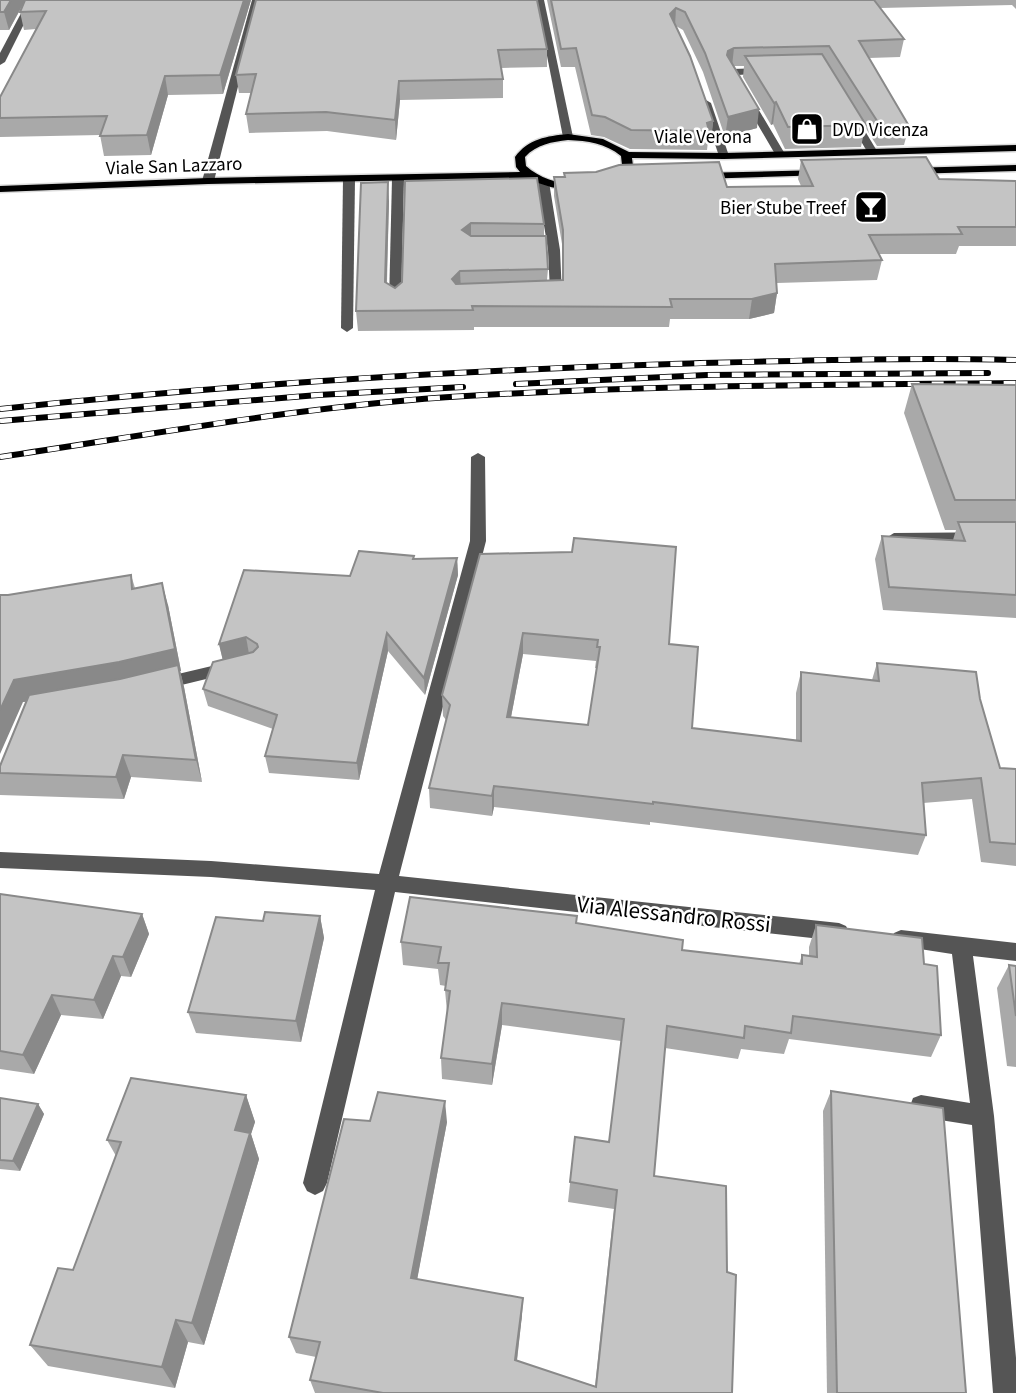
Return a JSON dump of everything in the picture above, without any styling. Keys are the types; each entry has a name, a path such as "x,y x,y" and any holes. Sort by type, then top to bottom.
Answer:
{"main road":[{"path":"615,178 628,166 626,155 607,143 568,137 537,143 523,152 520,162 530,175 543,182 587,186 615,178 628,178"},
{"name":"Viale Verona","path":"626,155 723,156 1016,148"},
{"name":"Viale San Lazzaro","path":"0,189 383,178 520,162"},
{"path":"896,171 1016,168"},
{"name":"Viale Verona","path":"680,177 829,173"},
{"name":"Viale San Lazzaro","path":"383,178 530,175"}],"street":[{"path":"0,62 32,0"},
{"path":"208,181 256,0"},
{"path":"540,0 568,137"},
{"name":"Viale Verona","path":"771,71 732,72 780,154"},
{"path":"704,97 723,156"},
{"path":"844,104 872,151"},
{"path":"347,328 349,179"},
{"path":"395,302 398,179"},
{"path":"529,296 556,295 554,250 543,182"},
{"path":"541,250 554,250"},
{"path":"315,1183 387,883 478,541 478,457"},
{"path":"883,538 1016,537"},
{"path":"139,690 250,663"},
{"name":"Via Alessandro Rossi","path":"0,860 211,869 387,883 1016,951"},
{"path":"961,946 983,1116 1006,1393"},
{"path":"902,1103 983,1116"}],"building":[{"path":"0,0 11,0 4,12 0,12"},
{"path":"25,0 244,0 220,75 165,76 147,135 100,136 107,116 0,118 0,97 46,11 20,12"},
{"path":"256,0 537,0 547,49 498,50 503,79 399,81 395,120 326,112 246,114 256,74 236,75"},
{"path":"551,0 874,0 904,39 859,41 909,126 881,127 829,46 734,48 728,51 727,55 759,109 728,117 705,53 685,12 676,8 670,14 690,56 713,121 707,123 709,131 631,130 605,117 592,115 576,48 561,49"},
{"path":"822,54 866,125 788,127 776,102 774,103 745,56"},
{"path":"926,157 939,179 1016,181 1016,227 958,227 962,234 869,235 882,260 775,264 777,293 752,299 670,299 672,307 472,306 473,310 356,311 361,183 388,182 385,282 395,288 402,282 405,181 537,178 544,224 471,223 462,230 471,236 546,236 548,269 460,271 452,279 456,284 563,280 563,230 554,177 565,177 564,173 596,172 619,165 719,162 727,187 813,186 801,160"},
{"path":"912,384 1016,385 1016,500 955,500"},
{"path":"958,522 1016,522 1016,595 889,587 882,536 965,541"},
{"path":"574,538 676,547 669,644 698,647 692,728 801,741 801,672 879,681 877,663 976,672 980,699 1000,768 1016,769 1016,844 990,842 981,778 922,783 926,835 494,786 492,796 429,788 450,705 442,695 480,554 572,552","holes":["523,633 598,640 597,647 600,647 588,725 507,717"]},
{"path":"359,551 414,556 413,559 457,558 424,678 387,633 357,763 265,756 277,715 203,689 213,662 253,652 258,647 246,637 219,644 244,570 350,576"},
{"path":"131,575 132,589 162,583 175,649 119,662 14,680 0,710 0,595"},
{"path":"178,665 196,760 123,755 116,777 0,773 0,766 29,695 120,679"},
{"path":"0,894 142,914 123,957 113,956 94,1000 52,995 23,1055 0,1051"},
{"path":"410,897 577,916 576,923 683,940 682,950 802,964 802,955 817,957 816,925 922,938 924,964 937,966 941,1035 793,1016 791,1033 745,1026 744,1038 667,1026 654,1176 726,1186 727,1272 736,1275 732,1393 383,1393 310,1380 320,1342 289,1337 344,1119 370,1121 378,1092 445,1101 411,1278 523,1298 515,1360 596,1387 617,1190 570,1182 575,1137 609,1142 624,1019 502,1003 492,1064 441,1058 450,991 445,990 449,963 438,963 441,947 401,942"},
{"path":"265,912 320,916 296,1021 188,1012 216,917 263,921"},
{"path":"1009,965 1016,966 1016,1016"},
{"path":"131,1078 246,1095 235,1130 250,1133 192,1323 176,1320 162,1367 30,1345 58,1268 73,1270 121,1142 107,1140"},
{"path":"831,1091 943,1108 966,1393 837,1393"},
{"path":"0,1098 38,1104 13,1161 0,1160"}],"railway":[{"path":"0,409 251,386 503,371 801,361 1016,360"},
{"path":"516,384 707,375 988,373"},
{"path":"0,457 291,413 408,400 535,392 672,388 1016,383"},
{"path":"0,421 318,395 463,387"}],"place":[{"name":"DVD Vicenza","path":"807,129"},
{"name":"Bier Stube Treef","path":"871,207"}]}
